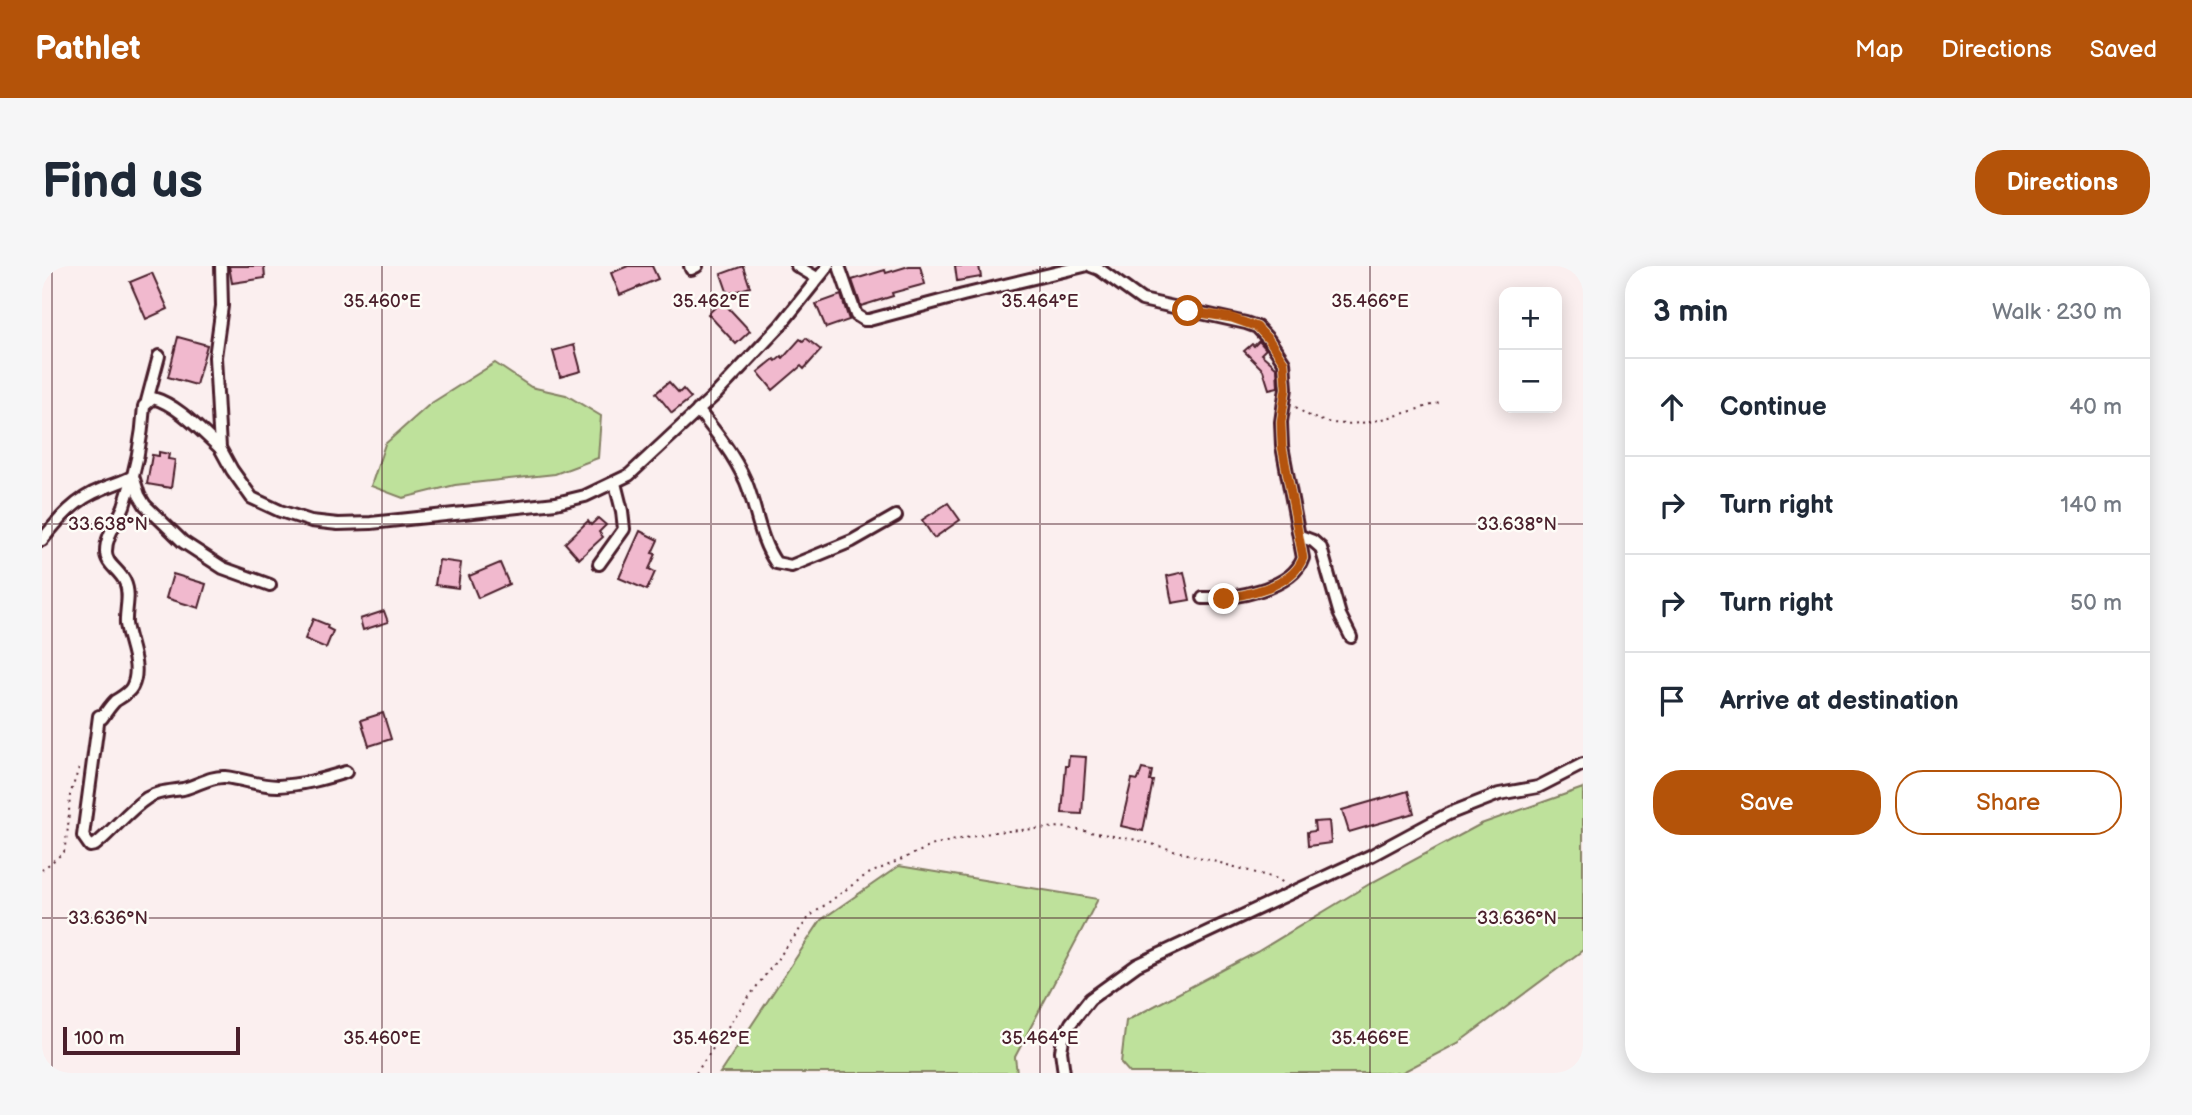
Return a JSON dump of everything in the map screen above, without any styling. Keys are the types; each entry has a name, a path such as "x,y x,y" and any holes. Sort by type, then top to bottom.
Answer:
{"street":[{"path":"220,448 215,357 222,306 221,266"},
{"path":"690,266 691,269 697,266"},
{"path":"797,266 817,278"},
{"path":"147,401 153,398 162,401 179,412 220,448 232,470 253,498 311,522 338,524 406,520 428,515 556,503 585,496 629,475 716,394 780,326 828,266"},
{"path":"839,266 856,315 864,320 1084,266"},
{"path":"1091,266 1142,300 1232,318 1257,327 1284,362 1282,446 1300,536 1303,558 1301,564 1286,578 1260,591 1224,599 1203,598"},
{"path":"159,356 144,407 133,476 106,551 107,558 127,584 126,622 135,666 134,678 126,694 115,702 102,718 99,716 83,836 90,846 95,845 150,796 222,777 262,786 282,786 307,783 346,772"},
{"path":"698,410 720,436 746,482 768,551 776,563 791,566 852,541 896,516"},
{"path":"42,540 62,514 87,496 133,476"},
{"path":"133,476 145,505 183,542 223,568 270,585"},
{"path":"599,564 624,529 615,483"},
{"path":"1300,536 1313,541 1321,548 1340,615 1350,637"},
{"path":"1064,1073 1061,1051 1063,1039 1071,1023 1090,999 1137,965 1372,855 1448,814 1499,794 1538,787 1583,764"}],"path":[{"path":"1285,392 1297,408 1311,418 1336,424 1354,425 1439,403"},
{"path":"42,870 64,852 70,795 80,764"},
{"path":"696,1073 810,916 866,875 936,844 995,832 1061,827 1137,840 1278,879 1295,890"}],"green space":[{"path":"495,363 531,387 566,395 601,416 598,458 555,474 455,485 403,498 371,486 385,444 430,404"},
{"path":"1583,788 1583,950 1458,1043 1401,1073 1130,1073 1121,1063 1126,1021 1257,952 1371,883 1481,824"},
{"path":"899,866 1098,899 1015,1057 1017,1073 720,1073 821,920"}],"building":[{"path":"229,266 264,266 265,278 232,283"},
{"path":"628,266 652,266 658,279 620,295 611,273"},
{"path":"743,266 750,287 728,294 721,274"},
{"path":"909,266 920,266 925,284 892,293 893,296 861,306 852,280"},
{"path":"955,266 979,266 981,277 957,281"},
{"path":"152,273 168,309 146,319 130,282"},
{"path":"841,295 849,320 826,328 816,304"},
{"path":"722,301 750,331 736,344 708,314"},
{"path":"178,337 207,345 196,385 168,377"},
{"path":"806,338 821,350 804,369 801,366 773,390 758,372 774,359 776,361 782,356 783,358 800,339 803,341"},
{"path":"1259,341 1266,349 1261,354 1277,368 1278,387 1269,389 1263,370 1244,351"},
{"path":"574,345 581,371 560,377 553,351"},
{"path":"669,382 679,393 683,389 691,398 672,413 656,393"},
{"path":"159,452 169,454 168,459 175,460 171,488 147,484 152,455 159,456"},
{"path":"948,503 960,520 934,538 922,520"},
{"path":"598,518 606,525 599,532 603,537 579,559 565,543 588,521 591,525"},
{"path":"640,531 658,540 652,553 656,554 649,569 655,572 647,590 619,578"},
{"path":"439,560 461,563 458,588 435,585"},
{"path":"500,563 509,584 478,598 469,576"},
{"path":"1184,572 1190,600 1172,603 1167,576"},
{"path":"173,574 206,584 199,608 166,598"},
{"path":"384,611 388,622 363,630 360,619"},
{"path":"313,619 328,625 327,628 333,631 326,648 305,639"},
{"path":"383,713 391,739 369,746 361,720"},
{"path":"1069,756 1086,757 1082,814 1062,813"},
{"path":"1142,769 1152,771 1150,781 1153,781 1143,831 1121,826 1132,779 1138,780"},
{"path":"1408,791 1414,813 1349,832 1342,810"},
{"path":"1329,821 1331,843 1308,846 1307,832 1315,831 1314,822"}],"route":[{"path":"1188,311 1232,318 1257,327 1284,362 1286,375 1281,422 1282,446 1303,558 1295,571 1273,585 1260,591 1224,599"}]}
